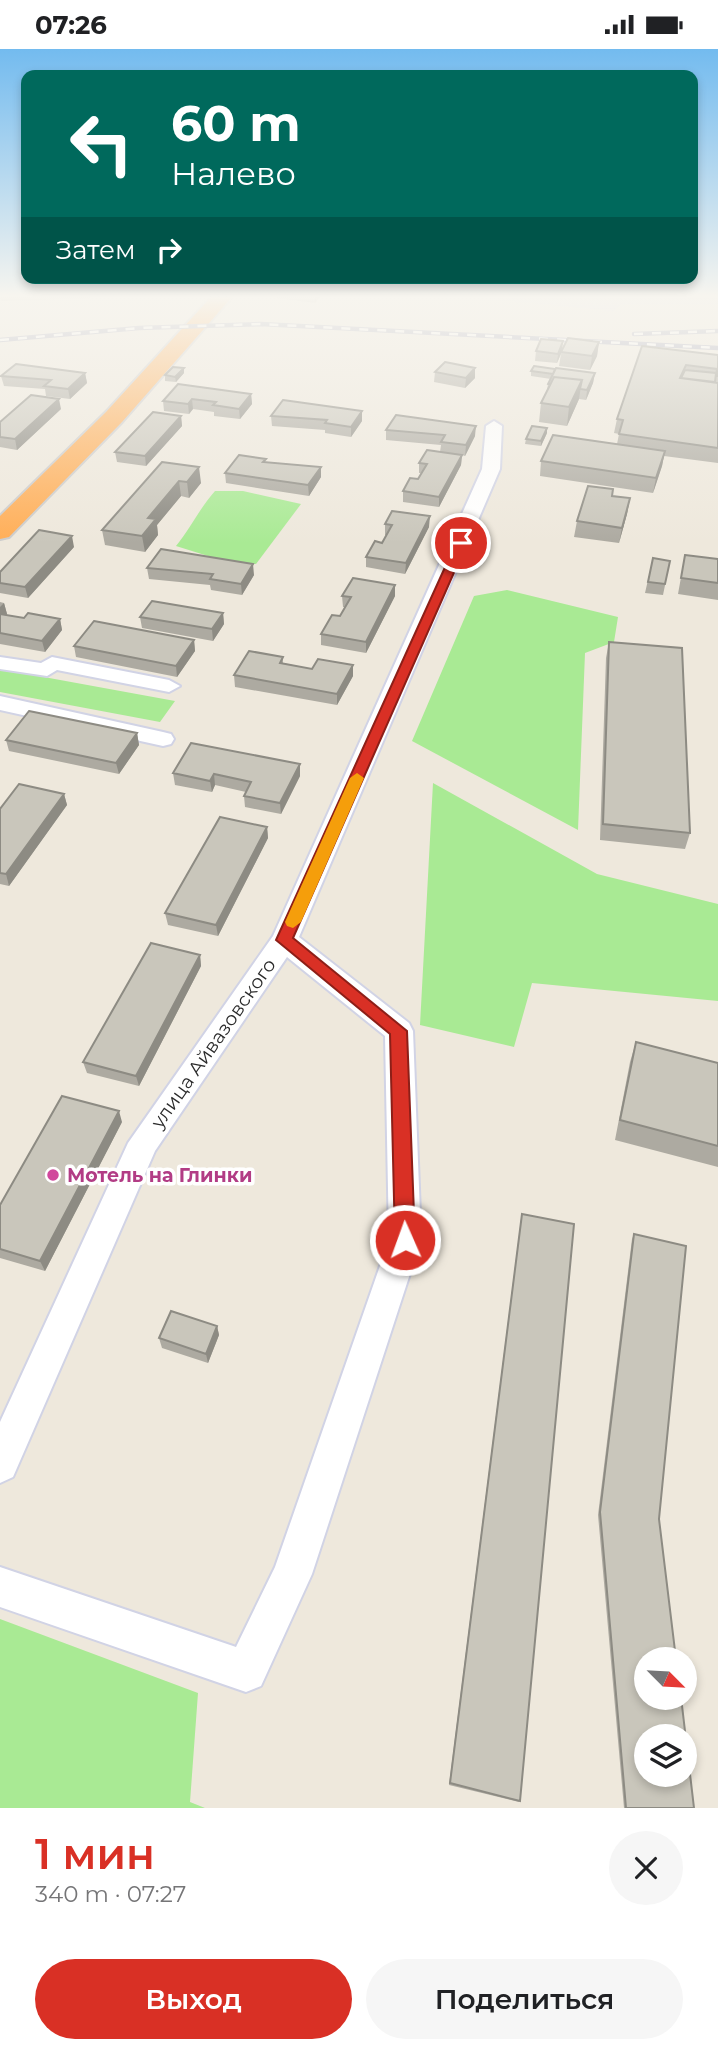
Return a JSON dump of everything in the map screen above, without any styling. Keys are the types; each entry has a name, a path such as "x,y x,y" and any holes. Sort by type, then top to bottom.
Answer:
{"highway":[{"path":"0,531 18,498 138,379"}],"street":[{"name":"улица Айвазовского","path":"0,1464 142,1143 284,940 491,470 494,426"},
{"path":"0,663 47,670 52,663 169,686"},
{"path":"0,703 163,740"},
{"path":"0,1587 246,1671 292,1574 405,1240 399,1031 284,940"}],"green space":[{"path":"215,491 243,491 301,504 256,564 224,561 176,546"},
{"path":"507,590 618,617 614,642 585,653 578,830 412,741 474,596"},
{"path":"0,669 175,701 160,722 0,692"},
{"path":"433,783 597,874 718,904 718,1001 532,983 514,1047 420,1025"},
{"path":"0,1619 198,1693 190,1802 205,1808 0,1808"}],"building":[{"path":"40,379 79,379 68,389 44,386 51,380"},
{"path":"553,379 582,380 569,407 541,403"},
{"path":"573,379 592,379 587,390 580,389 582,380"},
{"path":"631,379 688,379 718,383 718,448 619,434 623,420 617,419"},
{"path":"690,379 715,379 715,382"},
{"path":"178,384 251,394 239,409 192,399 188,404 163,401"},
{"path":"31,395 59,399 15,439 0,437 0,422"},
{"path":"283,400 362,411 351,427 325,423 327,420 271,416"},
{"path":"153,412 181,416 145,456 115,452"},
{"path":"396,415 476,426 466,445 441,442 445,435 386,430"},
{"path":"532,426 547,428 541,441 526,439"},
{"path":"553,435 665,451 656,478 541,461"},
{"path":"427,450 462,455 439,497 403,491 410,478 418,479 427,464 419,463"},
{"path":"239,455 266,459 263,462 321,467 308,485 225,473"},
{"path":"162,462 199,467 187,482 179,481 148,518 156,519 142,536 102,530"},
{"path":"588,486 613,489 612,496 630,498 622,528 577,521"},
{"path":"392,511 430,516 406,563 366,557 375,541 382,543 392,525 385,524"},
{"path":"39,530 72,536 25,587 0,583 0,572"},
{"path":"161,549 253,564 241,584 210,579 213,574 147,568"},
{"path":"685,555 718,559 718,583 681,578"},
{"path":"653,558 670,561 665,584 648,582"},
{"path":"353,578 395,585 366,642 321,634 332,615 340,616 351,597 342,596"},
{"path":"152,601 223,613 212,629 140,617"},
{"path":"28,613 60,619 42,641 0,633 0,614 24,618"},
{"path":"94,621 194,640 176,666 74,646"},
{"path":"609,642 682,648 690,833 603,824"},
{"path":"249,651 283,657 280,663 312,669 318,659 353,665 337,694 234,675"},
{"path":"29,711 137,733 116,763 6,740"},
{"path":"191,743 300,764 280,803 244,796 251,782 214,774 210,781 173,773"},
{"path":"19,784 64,794 6,874 0,873 0,809"},
{"path":"220,817 267,827 216,925 165,913"},
{"path":"151,943 200,955 136,1076 83,1062"},
{"path":"636,1042 718,1063 718,1146 620,1120"},
{"path":"62,1096 119,1111 40,1261 0,1249 0,1205"},
{"path":"522,1214 574,1224 520,1801 450,1783"},
{"path":"634,1234 686,1246 659,1519 675,1647 634,1647 634,1710 683,1710 684,1724 634,1724 634,1787 692,1787 694,1808 626,1808 600,1512"},
{"path":"171,1311 217,1326 206,1354 159,1338"}],"slow traffic":[{"path":"293,922 357,778"}],"place":[{"name":"Мотель на Глинки","path":"53,1175"}],"route":[{"path":"405,1240 399,1031 284,940 461,543"}]}
